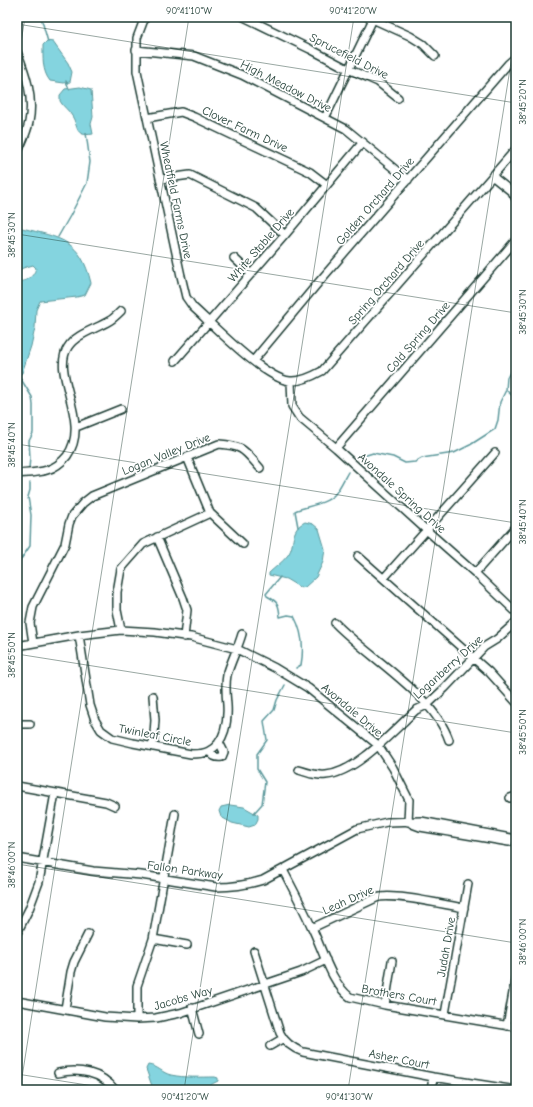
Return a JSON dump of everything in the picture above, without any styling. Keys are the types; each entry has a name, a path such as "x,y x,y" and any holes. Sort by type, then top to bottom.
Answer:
{"street":[{"name":"Wheatfield Farms Drive","path":"145,17 137,38 137,71 184,290 193,307 253,361"},
{"name":"Sprucefield Drive","path":"244,17 348,69 378,82 398,98"},
{"path":"325,118 371,18 410,36 423,44 436,56"},
{"name":"High Meadow Drive","path":"136,50 194,56 242,75 346,129 408,180"},
{"path":"17,52 25,71 30,106 28,127 17,154"},
{"name":"Golden Orchard Drive","path":"253,361 318,283 516,56"},
{"name":"Clover Farm Drive","path":"147,118 181,112 194,116 310,172 327,185"},
{"name":"White Stable Drive","path":"175,362 363,142"},
{"name":"Spring Orchard Drive","path":"291,381 302,380 322,371 516,149"},
{"path":"161,179 190,175 256,208 285,235"},
{"path":"492,176 512,192 516,199"},
{"name":"Cold Spring Drive","path":"336,448 516,240"},
{"path":"234,258 251,274"},
{"path":"17,474 48,470 57,465 70,451 74,442 76,426 63,366 66,352 68,347 75,339 111,320 120,311"},
{"path":"253,361 274,376 291,381"},
{"name":"Avondale Spring Drive","path":"291,381 291,401 294,411 475,573 516,612"},
{"path":"76,426 121,409"},
{"name":"Logan Valley Drive","path":"33,643 30,623 33,607 65,544 69,524 78,509 92,496 219,444 234,446 244,451 260,468"},
{"path":"384,578 495,453"},
{"path":"187,457 210,513 243,544"},
{"path":"72,504 78,509"},
{"path":"121,630 117,610 117,592 121,569 143,544 210,513"},
{"path":"475,573 516,527"},
{"path":"157,537 187,610 184,637"},
{"path":"358,556 490,672 516,702"},
{"name":"Loganberry Drive","path":"299,770 314,775 327,775 337,773 351,767 378,745 416,710 427,705 445,688 473,657 516,622"},
{"path":"335,623 414,691 438,718 446,730 449,740"},
{"name":"Avondale Drive","path":"17,646 79,635 121,630 155,632 199,639 237,649 275,668 308,688 378,745 393,768 409,800 408,822"},
{"path":"237,649 242,634"},
{"name":"Twinleaf Circle","path":"79,635 90,705 95,720 101,730 112,738 191,754 199,754 209,751 222,738 226,723 227,675 237,649"},
{"path":"153,696 155,720 153,747"},
{"path":"17,724 30,724"},
{"name":"Twinleaf Circle","path":"209,751 214,757 222,757 224,752 219,742"},
{"path":"17,786 106,802 115,806"},
{"path":"17,933 29,909 36,890 43,863 55,793"},
{"path":"137,1019 137,986 153,938 175,814"},
{"name":"Fallon Parkway","path":"17,858 93,871 141,874 216,887 226,887 256,882 283,870 357,829 387,822 421,822 516,838"},
{"name":"Fallon Parkway","path":"408,822 426,828 516,843"},
{"name":"Brothers Court","path":"283,870 337,983 346,994 355,998 385,1005 516,1027"},
{"name":"Judah Drive","path":"445,1014 468,884"},
{"name":"Leah Drive","path":"312,928 376,898 384,896 399,897 464,908"},
{"path":"65,1009 74,962 88,934"},
{"path":"153,938 187,945"},
{"path":"254,951 282,1039 270,1046"},
{"name":"Jacobs Way","path":"17,1001 104,1017 137,1019 162,1016 192,1008 301,972 326,960"},
{"path":"385,1005 392,961"},
{"path":"507,1026 516,976"},
{"path":"192,1008 199,1034"},
{"name":"Asher Court","path":"282,1039 294,1049 303,1052 516,1090"},
{"path":"58,1073 73,1070 94,1075 106,1081 115,1090"},
{"path":"431,1090 433,1076"}],"water":[{"path":"47,41 53,42 68,63 72,72 70,82 64,83 50,81 47,77 44,69 43,45"},
{"path":"80,87 91,90 93,117 91,124 93,134 87,135 80,133 71,114 60,101 60,95 65,89"},
{"path":"22,228 58,238 75,249 87,269 91,283 85,295 40,301 36,310 35,328 31,346 22,373 19,376 17,375 17,282 24,281 29,278 36,268 33,265 17,271 17,235 18,230"},
{"path":"305,522 313,524 319,529 325,549 323,562 316,577 305,587 301,588 286,579 269,575 269,573 288,555 297,529"},
{"path":"230,805 244,807 258,815 255,825 249,827 232,823 221,817 219,811 221,807"},
{"path":"148,1065 171,1075 187,1077 215,1077 218,1078 218,1081 200,1090 151,1090 152,1086 146,1069"}],"waterway":[{"path":"41,17 48,42"},
{"path":"66,81 69,89"},
{"path":"58,237 87,183 90,162 86,133"},
{"path":"360,457 373,453 393,457 405,463 415,462 422,458 454,453 470,445 495,429 498,420 500,402 506,390 507,378 510,372 516,367"},
{"path":"19,376 32,397 33,405 33,433 29,441 29,468"},
{"path":"506,390 516,399"},
{"path":"298,527 295,511 327,500 339,489 348,472"},
{"path":"17,565 30,546 31,515 28,497 30,483"},
{"path":"280,577 266,594 277,604 280,617 288,615 294,616 297,622 302,640 302,653 301,665 296,668"},
{"path":"254,813 262,804 265,782 257,769 257,754 267,740 264,721 274,710 277,700 285,685"}]}
